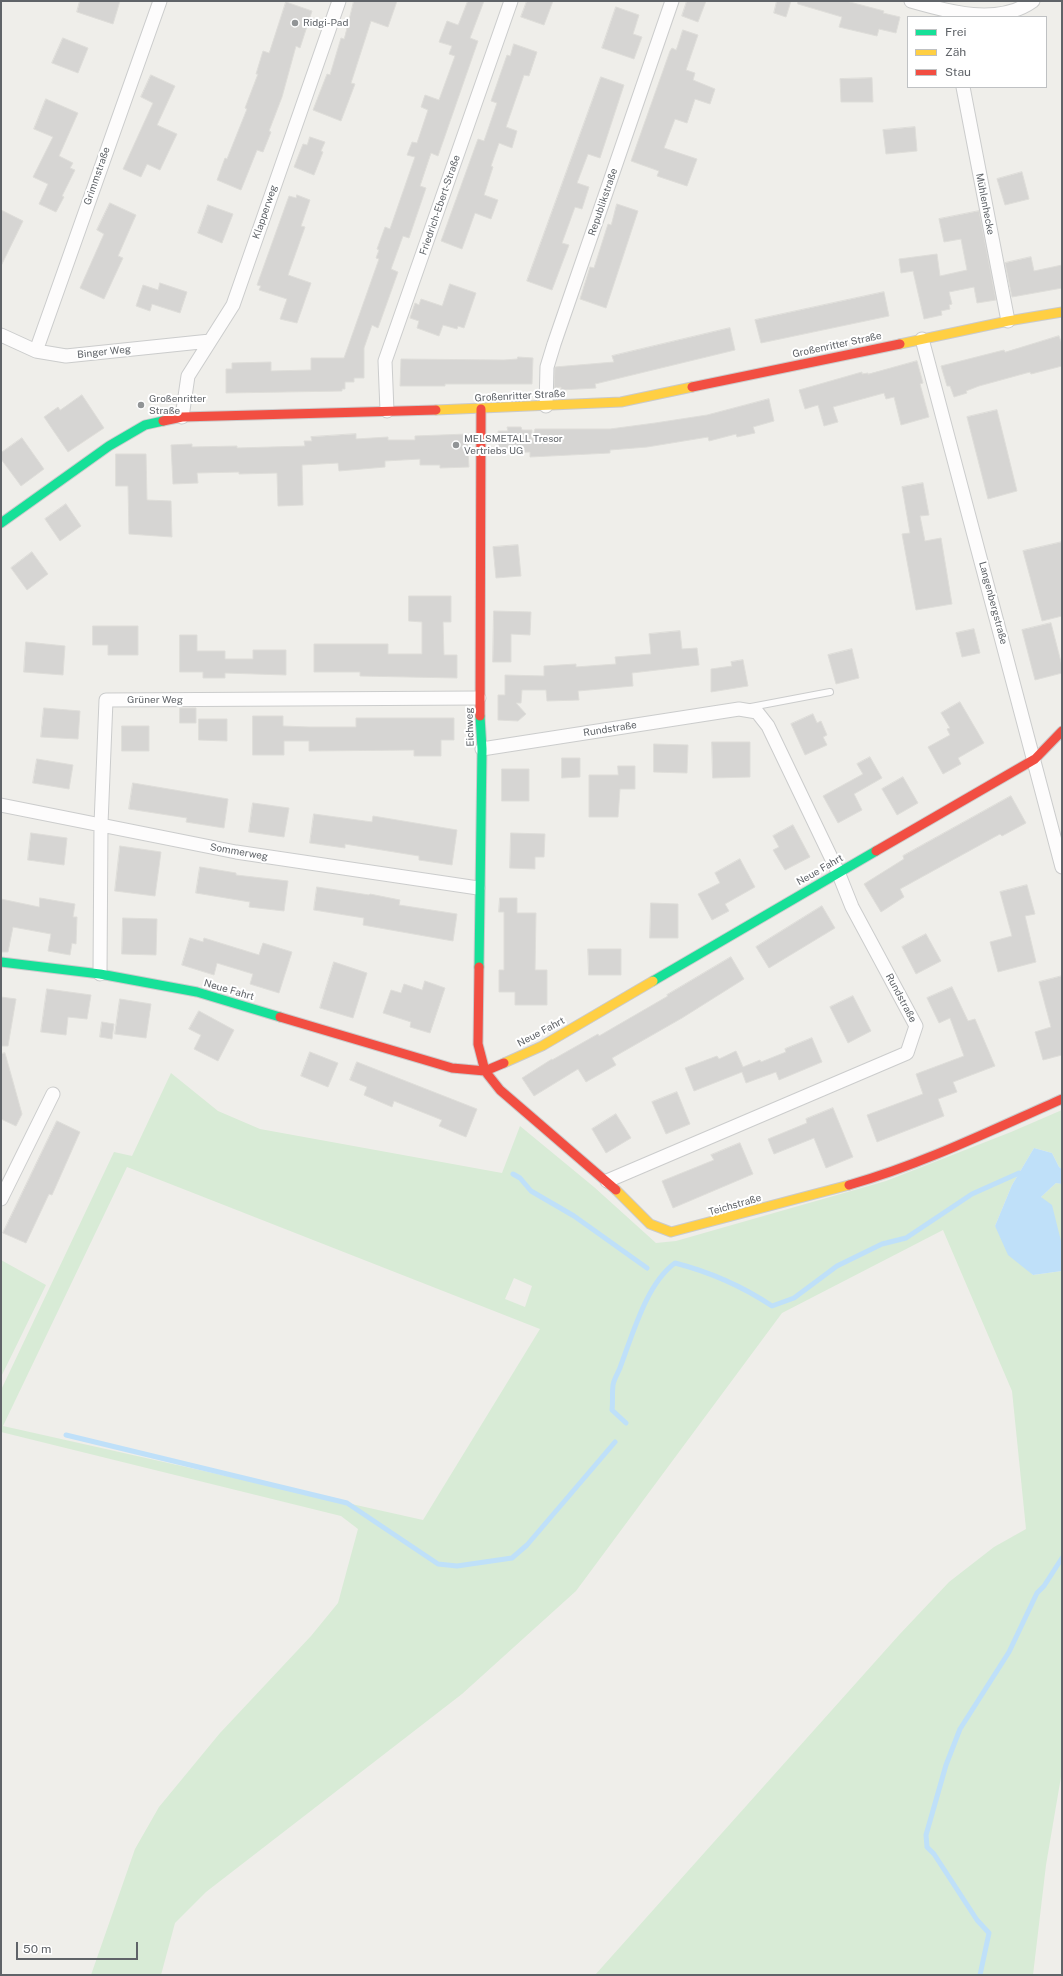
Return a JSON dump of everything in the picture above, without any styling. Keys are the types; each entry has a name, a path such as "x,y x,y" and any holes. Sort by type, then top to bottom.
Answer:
{"street":[{"name":"Grimmstraße","path":"36,351 160,1"},
{"name":"Klapperweg","path":"182,417 188,376 233,305 339,1"},
{"name":"Friedrich-Ebert-Straße","path":"387,411 385,361 511,1"},
{"name":"Republikstraße","path":"546,406 547,366 672,1"},
{"path":"911,1 949,14 996,15 1026,6 1033,1"},
{"name":"Mühlenhecke","path":"963,88 1008,321"},
{"name":"Großenritter Straße","path":"1,522 110,446 139,428 145,425 182,417 481,409 621,402 1008,321 1062,312"},
{"name":"Binger Weg","path":"1,335 36,351 66,356 210,340"},
{"name":"Langenbergstraße","path":"922,339 1035,759 1062,867"},
{"name":"Eichweg","path":"478,1044 478,888 482,749 480,698 481,409"},
{"name":"Grüner Weg","path":"100,974 101,824 106,700 480,698"},
{"name":"Rundstraße","path":"482,749 739,709 757,712 768,726 838,872 852,906 916,1026 907,1054 607,1181"},
{"name":"Neue Fahrt","path":"1,962 100,974 197,992 452,1068 485,1072 542,1046 838,872 1035,759 1062,731"},
{"name":"Sommerweg","path":"1,805 236,852 478,888"},
{"name":"Teichstraße","path":"478,1044 485,1072 500,1090 607,1181 650,1224 671,1232 702,1226 880,1176 933,1156 1062,1099"},
{"path":"1,1199 53,1094"}],"lane":[{"name":"Rundstraße","path":"739,709 830,692"}],"green space":[{"path":"171,1073 218,1111 260,1129 502,1173 520,1126 594,1187 656,1243 676,1241 886,1181 1011,1132 1062,1110 1062,1169 1059,1167 1052,1153 1034,1148 1012,1185 995,1226 1033,1275 1062,1271 1062,1771 1046,1865 1033,1975 595,1975 899,1635 949,1582 994,1547 1026,1529 1012,1391 943,1230 782,1313 576,1591 462,1694 206,1892 175,1923 161,1975 91,1975 135,1849 159,1807 220,1733 311,1636 338,1603 358,1529 341,1516 1,1432 1,1390 114,1152 132,1156","holes":["127,1167 540,1329 423,1520 3,1426","514,1278 532,1286 525,1307 505,1299"]},
{"path":"1056,1183 1062,1184 1062,1245 1041,1197"},
{"path":"1,1260 46,1285 1,1377"}],"water":[{"path":"1034,1148 1052,1153 1059,1167 1062,1169 1062,1184 1056,1183 1041,1197 1052,1205 1062,1245 1062,1271 1033,1275 1008,1255 995,1226 1012,1185"}],"building":[{"path":"80,1 120,1 113,24 77,12"},
{"path":"354,1 397,1 388,27 371,21 351,83 355,84 341,121 313,110 327,74 330,75 341,38 344,39"},
{"path":"468,1 484,1 470,38 478,41 438,156 431,153 420,186 426,188 409,238 403,236 391,269 398,272 378,328 372,325 364,348 364,378 354,378 354,382 345,382 345,389 342,389 342,391 226,393 226,369 232,369 232,363 271,362 271,371 311,370 311,358 344,358 379,259 376,258 379,250 377,249 385,227 390,229 415,157 407,155 412,142 417,143 428,110 421,107 425,95 439,100 455,56 449,54 452,46 439,42 447,21 458,25"},
{"path":"527,1 553,1 544,25 521,17"},
{"path":"687,1 706,1 698,22 682,16"},
{"path":"777,1 791,1 786,17 774,13"},
{"path":"798,1 846,1 884,11 883,13 900,17 896,33 879,29 877,36 839,27 842,17 798,4"},
{"path":"286,2 312,11 300,48 296,46 282,97 269,131 271,132 263,152 257,150 241,190 217,180 247,109 245,108 258,74 256,74 263,51 269,53"},
{"path":"616,7 639,15 633,34 642,37 634,59 602,48"},
{"path":"683,30 698,35 686,70 695,73 693,80 715,89 710,104 695,99 687,123 675,119 664,148 697,159 687,186 657,176 659,171 631,161 670,51 672,48 676,50"},
{"path":"63,38 88,48 78,73 52,63"},
{"path":"514,44 537,52 529,76 524,75 506,127 517,131 512,148 499,143 491,166 493,167 484,195 498,200 491,219 475,213 462,249 441,241 478,139 484,141 497,103 491,101 507,55 510,56"},
{"path":"151,75 175,86 157,125 177,134 160,170 147,164 141,177 123,169 153,103 141,97"},
{"path":"601,77 624,85 600,158 588,154 577,183 589,187 582,209 575,207 562,243 569,245 552,290 527,281"},
{"path":"872,78 873,102 841,102 840,79"},
{"path":"46,99 78,113 59,156 73,163 70,168 75,170 56,212 39,204 48,184 33,177 53,137 34,129"},
{"path":"915,127 917,151 886,154 883,130"},
{"path":"310,137 325,142 321,151 323,152 314,175 294,167 303,144 307,145"},
{"path":"1022,172 1029,199 1005,205 997,179"},
{"path":"297,195 310,200 301,226 305,227 288,275 311,283 297,323 280,319 287,299 259,290 261,286 257,285 289,196 296,198"},
{"path":"110,203 136,215 118,256 123,258 104,299 80,288 104,234 97,230"},
{"path":"617,204 638,211 606,308 580,299 590,267 594,268 608,224 611,225"},
{"path":"208,205 233,214 222,243 198,233"},
{"path":"1,210 23,221 1,266"},
{"path":"979,211 996,300 977,303 974,287 949,292 952,304 949,305 950,309 941,311 942,315 924,319 913,271 901,273 899,259 937,254 940,276 967,270 961,239 944,242 939,219"},
{"path":"1031,257 1034,271 1062,265 1062,288 1012,297 1005,263"},
{"path":"160,283 187,292 180,313 152,304 150,311 136,306 143,285 158,290"},
{"path":"450,284 476,293 464,328 458,326 457,329 443,325 439,336 417,328 419,321 410,318 415,303 419,305 421,299 442,306"},
{"path":"884,292 889,316 761,343 755,320"},
{"path":"730,328 735,350 595,384 596,388 561,390 561,387 554,388 555,367 614,362 612,356"},
{"path":"1059,336 1062,344 1062,366 1031,374 1030,372 979,386 966,391 967,393 954,397 950,386 947,386 941,366 1004,350 1005,352"},
{"path":"518,357 533,358 532,384 445,384 445,386 400,386 401,359 504,360 517,359"},
{"path":"917,361 923,383 920,384 929,417 901,425 894,397 886,399 884,393 833,407 838,422 824,426 818,405 805,409 799,390 862,372 862,374 868,374"},
{"path":"82,395 104,428 68,452 44,417 58,407 60,410"},
{"path":"769,399 774,421 753,427 755,433 737,437 736,434 709,441 708,437 647,447 610,450 610,453 530,457 530,452 499,453 498,431 508,431 507,427 521,427 522,430 532,430 532,439 535,429 610,429 707,415"},
{"path":"997,410 1017,491 988,499 967,417"},
{"path":"356,434 356,439 388,437 388,440 415,440 415,436 467,434 469,467 440,468 440,465 420,465 420,459 385,461 385,467 339,471 338,463 302,465 303,505 278,506 277,473 197,473 198,483 173,484 171,445 192,444 192,447 237,446 237,448 305,446 304,441 312,441 311,437"},
{"path":"22,438 44,469 21,486 1,459 1,453"},
{"path":"116,454 146,454 147,500 171,501 172,537 129,534 128,486 116,486"},
{"path":"923,483 929,515 920,516 925,541 941,538 952,604 916,610 902,534 910,533 902,487"},
{"path":"66,504 81,526 60,541 45,519"},
{"path":"1062,542 1062,616 1042,621 1023,551"},
{"path":"518,545 521,576 496,578 493,547"},
{"path":"32,552 48,574 27,590 11,568"},
{"path":"409,596 451,596 451,622 443,622 444,655 457,655 457,678 360,676 360,672 314,672 314,644 388,644 388,654 422,654 422,622 409,621"},
{"path":"494,611 531,612 530,635 511,634 511,662 493,662"},
{"path":"1051,623 1062,666 1062,673 1035,680 1022,630"},
{"path":"93,626 138,626 138,655 108,655 108,645 93,645"},
{"path":"974,629 980,653 962,657 956,633"},
{"path":"680,631 682,649 697,648 699,665 632,673 633,686 578,691 579,700 547,701 546,690 522,690 521,703 516,703 526,714 518,721 498,720 498,695 505,695 505,675 544,676 544,666 576,664 576,667 616,664 615,657 651,654 649,634"},
{"path":"180,635 197,635 197,651 225,651 225,659 253,659 253,650 286,650 286,675 225,673 225,678 203,678 203,672 180,672"},
{"path":"26,642 65,646 63,675 24,672"},
{"path":"852,649 859,678 836,684 828,655"},
{"path":"743,660 748,686 711,692 711,669 732,666 731,662"},
{"path":"960,702 984,743 958,758 961,764 943,774 928,747 950,735 947,729 950,728 941,713"},
{"path":"44,708 80,711 78,739 41,737"},
{"path":"180,708 196,708 196,723 180,723"},
{"path":"813,714 817,723 821,721 827,735 823,737 827,745 805,755 791,724"},
{"path":"253,716 283,716 283,726 309,727 356,727 356,718 454,718 454,740 441,740 441,756 414,756 414,750 309,751 309,741 284,741 284,755 253,755"},
{"path":"199,719 227,719 227,741 199,740"},
{"path":"122,726 149,726 149,751 122,751"},
{"path":"712,742 750,742 750,777 713,778"},
{"path":"654,744 688,745 687,773 654,772"},
{"path":"870,757 882,778 854,794 862,810 838,823 823,796 863,774 857,764"},
{"path":"562,758 580,758 580,777 562,778"},
{"path":"37,759 73,765 69,789 33,783"},
{"path":"618,766 635,766 635,789 620,789 618,817 589,817 589,775 618,775"},
{"path":"502,769 529,769 529,801 502,801"},
{"path":"903,777 918,803 897,815 882,789"},
{"path":"133,783 228,799 224,828 186,822 187,818 129,809"},
{"path":"1011,796 1026,823 1002,836 1000,834 900,889 904,897 881,912 864,884 904,859 903,856"},
{"path":"253,803 289,808 284,837 249,832"},
{"path":"314,814 372,822 373,816 457,830 452,865 419,860 419,856 345,844 345,848 310,843"},
{"path":"793,825 810,857 785,870 773,850 779,847 773,836"},
{"path":"31,833 67,838 64,865 28,860"},
{"path":"511,833 545,834 544,857 535,857 535,869 510,868"},
{"path":"120,846 161,852 155,896 115,891"},
{"path":"740,859 755,887 725,904 729,911 712,920 698,894 720,883 715,873"},
{"path":"200,867 236,873 236,875 288,881 284,911 249,907 250,902 196,893"},
{"path":"1027,885 1035,914 1025,916 1036,962 998,972 990,942 1012,936 1000,892"},
{"path":"317,887 370,894 400,900 399,905 457,914 453,941 363,925 364,918 314,910"},
{"path":"40,898 75,904 73,917 77,917 76,944 72,943 70,955 48,951 51,934 13,927 8,952 1,952 1,899 39,907"},
{"path":"500,898 517,898 517,913 536,913 535,970 547,970 547,1005 515,1005 515,992 499,992 499,970 504,970 504,912 499,912"},
{"path":"651,903 678,904 678,938 650,938"},
{"path":"822,906 835,928 769,968 756,947"},
{"path":"123,918 157,919 156,955 122,954"},
{"path":"926,934 941,961 916,974 902,947"},
{"path":"190,938 203,942 204,938 259,955 263,943 292,952 279,993 250,984 253,974 217,963 214,975 182,965"},
{"path":"588,949 621,949 621,975 589,975"},
{"path":"731,957 744,979 682,1018 612,1058 616,1065 586,1082 578,1069 534,1096 522,1078 552,1059 598,1034 599,1036"},
{"path":"334,962 367,973 353,1018 320,1008"},
{"path":"1062,976 1062,1055 1043,1060 1035,1032 1051,1027 1039,982"},
{"path":"425,981 445,988 430,1033 410,1027 411,1022 383,1013 391,990 401,993 404,984 422,990"},
{"path":"952,987 968,1021 975,1019 995,1066 953,1082 957,1092 938,1099 944,1116 877,1142 867,1115 923,1094 916,1074 964,1056 950,1018 939,1023 927,998"},
{"path":"47,989 91,995 87,1019 68,1017 66,1035 41,1032"},
{"path":"853,996 871,1031 848,1043 830,1007"},
{"path":"1,997 16,999 8,1046 1,1046"},
{"path":"120,999 151,1004 146,1038 115,1034"},
{"path":"199,1011 234,1030 218,1061 194,1049 201,1035 189,1029"},
{"path":"102,1022 114,1024 112,1039 100,1037"},
{"path":"812,1038 822,1062 779,1080 776,1072 746,1083 742,1072 694,1091 685,1068 717,1056 719,1059 736,1051 743,1067 760,1060 761,1062 786,1052 785,1049"},
{"path":"310,1052 338,1063 328,1087 301,1076"},
{"path":"5,1053 22,1114 16,1126 1,1119 1,1054"},
{"path":"357,1062 477,1109 466,1137 439,1126 442,1120 394,1101 392,1107 364,1095 367,1087 350,1080"},
{"path":"677,1092 690,1124 666,1134 652,1102"},
{"path":"833,1108 853,1157 826,1168 814,1138 774,1154 768,1139 807,1123 806,1119"},
{"path":"616,1114 631,1138 606,1153 592,1129"},
{"path":"57,1121 80,1132 52,1195 49,1194 26,1243 3,1233"},
{"path":"740,1143 753,1174 673,1208 662,1181 714,1160 711,1155"}],"waterway":[{"path":"626,1423 612,1410 614,1382 636,1324 649,1296 656,1283 675,1263 725,1280 772,1306 794,1298 837,1266 882,1244 906,1238 972,1194 1019,1173"},
{"path":"513,1174 520,1178 531,1191 574,1216 647,1268"},
{"path":"66,1435 347,1503 438,1564 457,1566 512,1558 527,1545 615,1442"},
{"path":"980,1975 989,1933 977,1920 934,1854 927,1847 926,1835 946,1765 960,1729 1009,1652 1037,1593 1044,1586 1062,1558"}],"traffic: fast":[{"path":"1,523 109,446 145,425 163,421"},
{"path":"479,967 482,749 480,716"},
{"path":"653,981 876,851"},
{"path":"1,962 100,974 197,992 280,1017"}],"traffic: slow":[{"path":"900,344 1008,321 1062,312"},
{"path":"436,410 621,402 692,387"},
{"path":"504,1063 542,1046 653,981"},
{"path":"616,1190 650,1224 671,1232 849,1185"}],"traffic: jam":[{"path":"692,387 900,344"},
{"path":"480,716 481,409"},
{"path":"163,421 182,417 436,410"},
{"path":"876,851 1035,759 1062,731"},
{"path":"479,967 478,1044 485,1071 500,1090 616,1190"},
{"path":"280,1017 452,1068 485,1071 504,1063"},
{"path":"849,1185 877,1177 930,1157 1062,1099"}],"place":[{"name":"Ridgi-Pad","path":"295,23"},
{"name":"Großenritter Straße","path":"141,405"},
{"name":"MELSMETALL Tresor Vertriebs UG","path":"456,445"}]}
